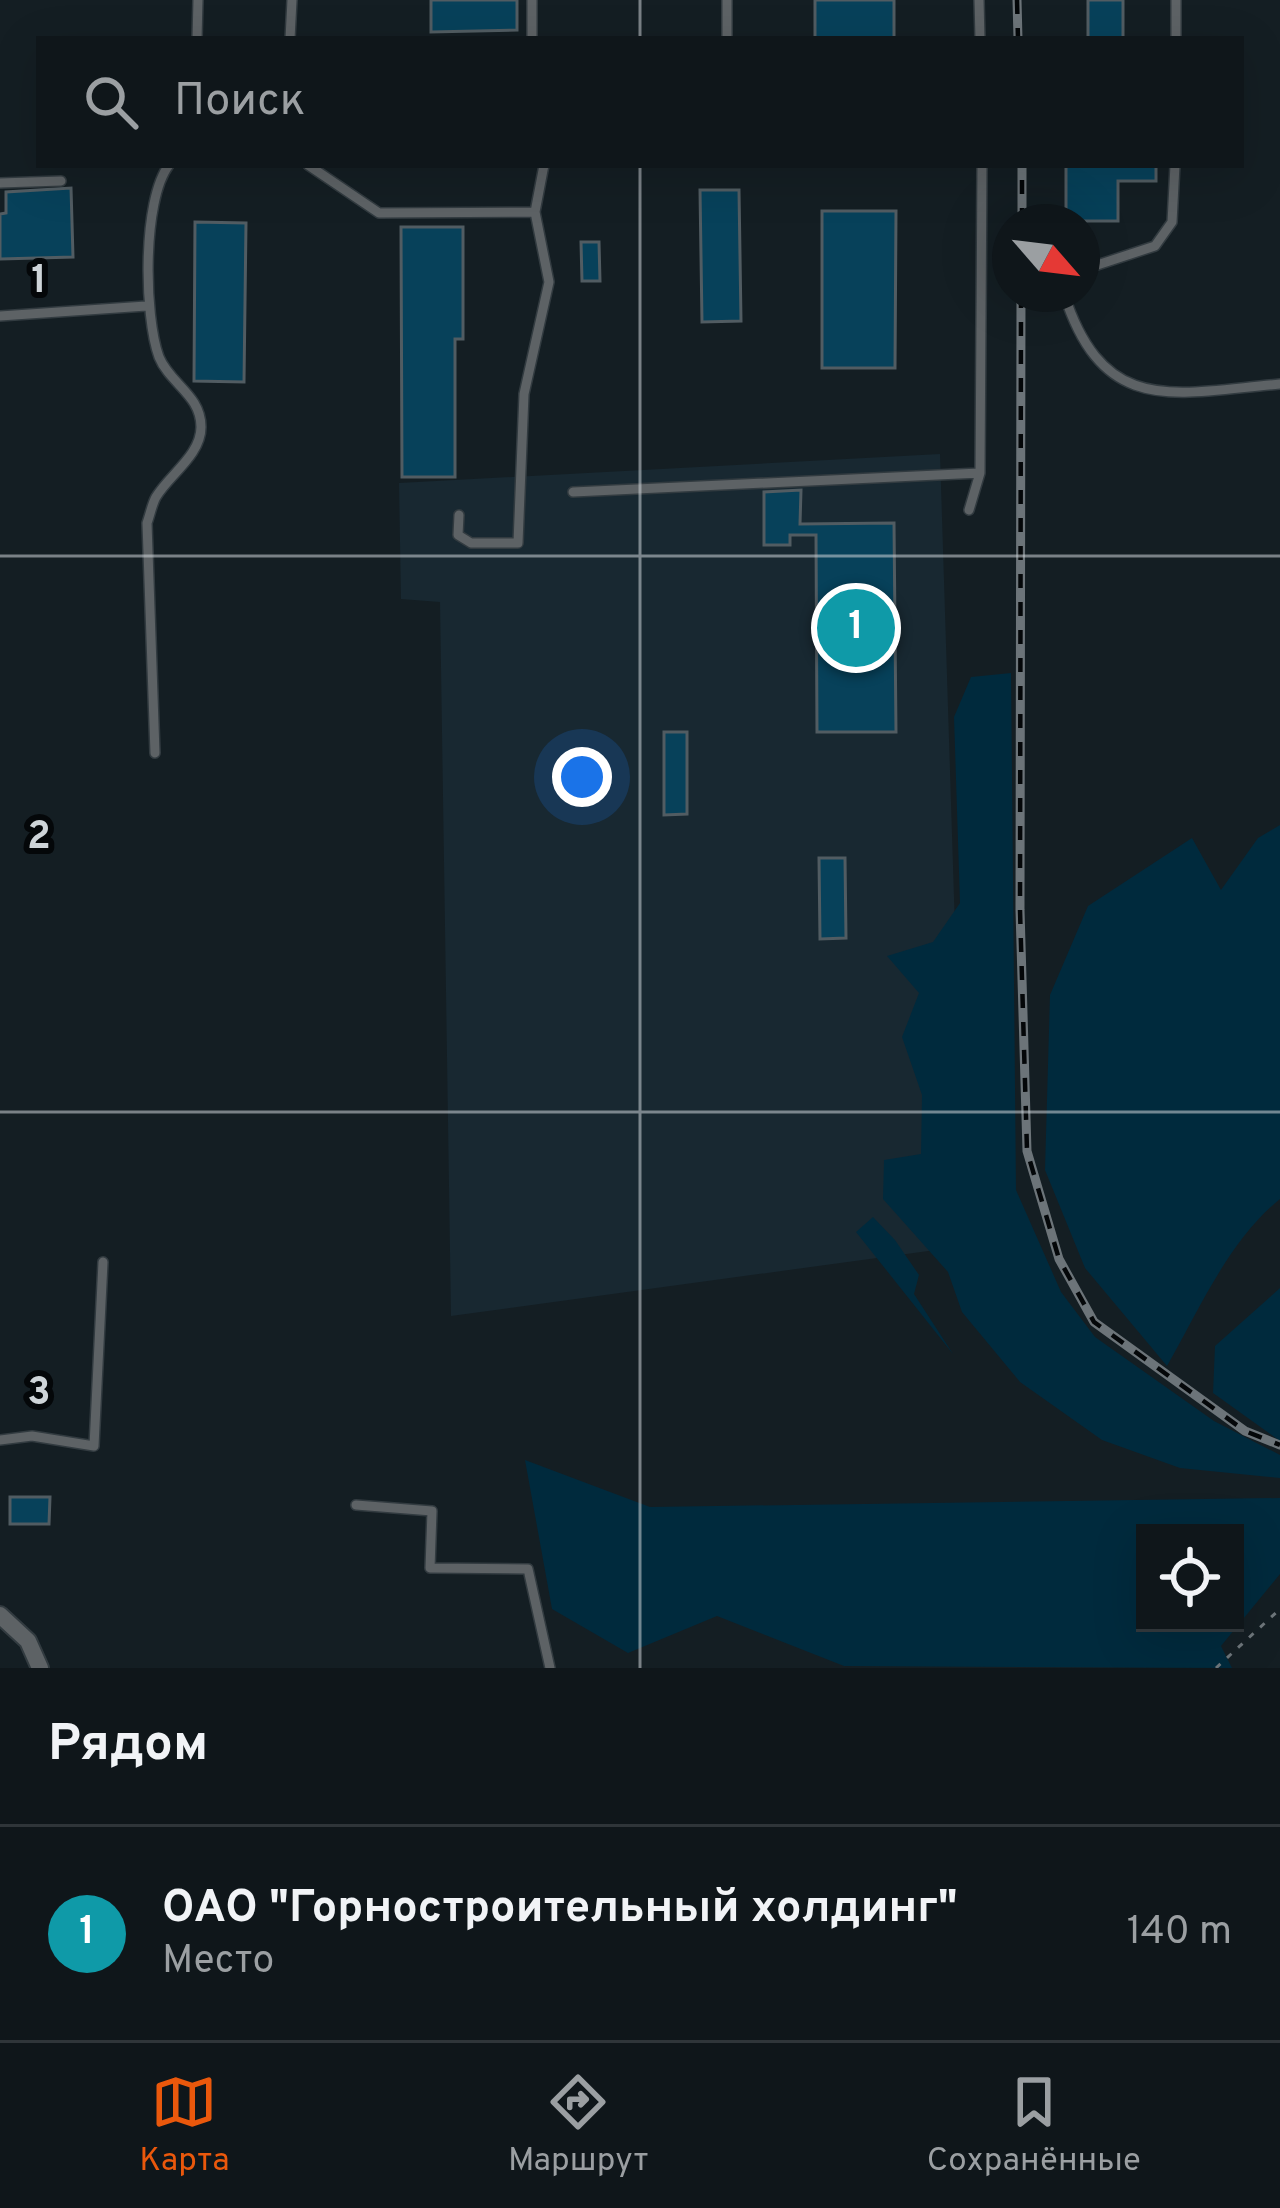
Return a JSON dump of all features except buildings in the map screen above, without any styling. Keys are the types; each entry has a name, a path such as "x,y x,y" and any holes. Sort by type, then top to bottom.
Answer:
{"street":[{"path":"0,1615 28,1640 40,1668"}],"lane":[{"path":"197,36 198,0"},
{"path":"290,36 292,0"},
{"path":"532,0 532,36"},
{"path":"727,0 727,36"},
{"path":"979,0 980,36"},
{"path":"1176,0 1176,36"},
{"path":"154,754 147,523 155,498 202,435 200,411 160,362 146,306 152,221 167,168"},
{"path":"312,168 379,213 535,212"},
{"path":"459,515 458,535 471,543 518,543 524,394 549,282 535,212 543,168"},
{"path":"969,510 980,473 982,168"},
{"path":"1100,265 1155,246 1172,222 1175,168"},
{"path":"0,183 61,181"},
{"path":"0,316 146,306"},
{"path":"1071,312 1101,367 1135,387 1164,394 1280,384"},
{"path":"573,492 980,473"},
{"path":"0,1440 32,1436 94,1446 103,1262"},
{"path":"356,1504 431,1511 430,1568 528,1569 550,1668"}],"path":[{"path":"1216,1668 1280,1609"}],"shaded area":[{"path":"940,454 965,1246 451,1316 440,602 401,599 399,483"},
{"path":"1011,673 1016,1190 1061,1292 1095,1337 1214,1421 1280,1455 1280,1478 1180,1468 1102,1440 1020,1382 962,1312 948,1272 883,1199 884,1160 921,1154 922,1095 902,1037 919,993 887,956 933,942 960,903 954,717 971,677"},
{"path":"1280,825 1280,1199 1230,1255 1167,1366 1085,1268 1045,1170 1050,995 1088,906 1192,838 1221,890 1258,838"},
{"path":"873,1217 919,1275 914,1294 953,1354 856,1232"},
{"path":"1280,1288 1280,1441 1213,1393 1215,1346"},
{"path":"525,1460 650,1507 1280,1498 1280,1574 1244,1618 1244,1524 1136,1524 1136,1632 1232,1632 1221,1646 1232,1668 844,1666 717,1616 628,1653 552,1609"}],"railway":[{"path":"1017,0 1018,36"},
{"path":"1022,168 1022,204"},
{"path":"1021,312 1020,910 1027,1151 1059,1259 1094,1322 1245,1431 1280,1445"}],"place":[{"name":"ОАО \"Горностроительный холдинг\"","path":"856,628"}]}
